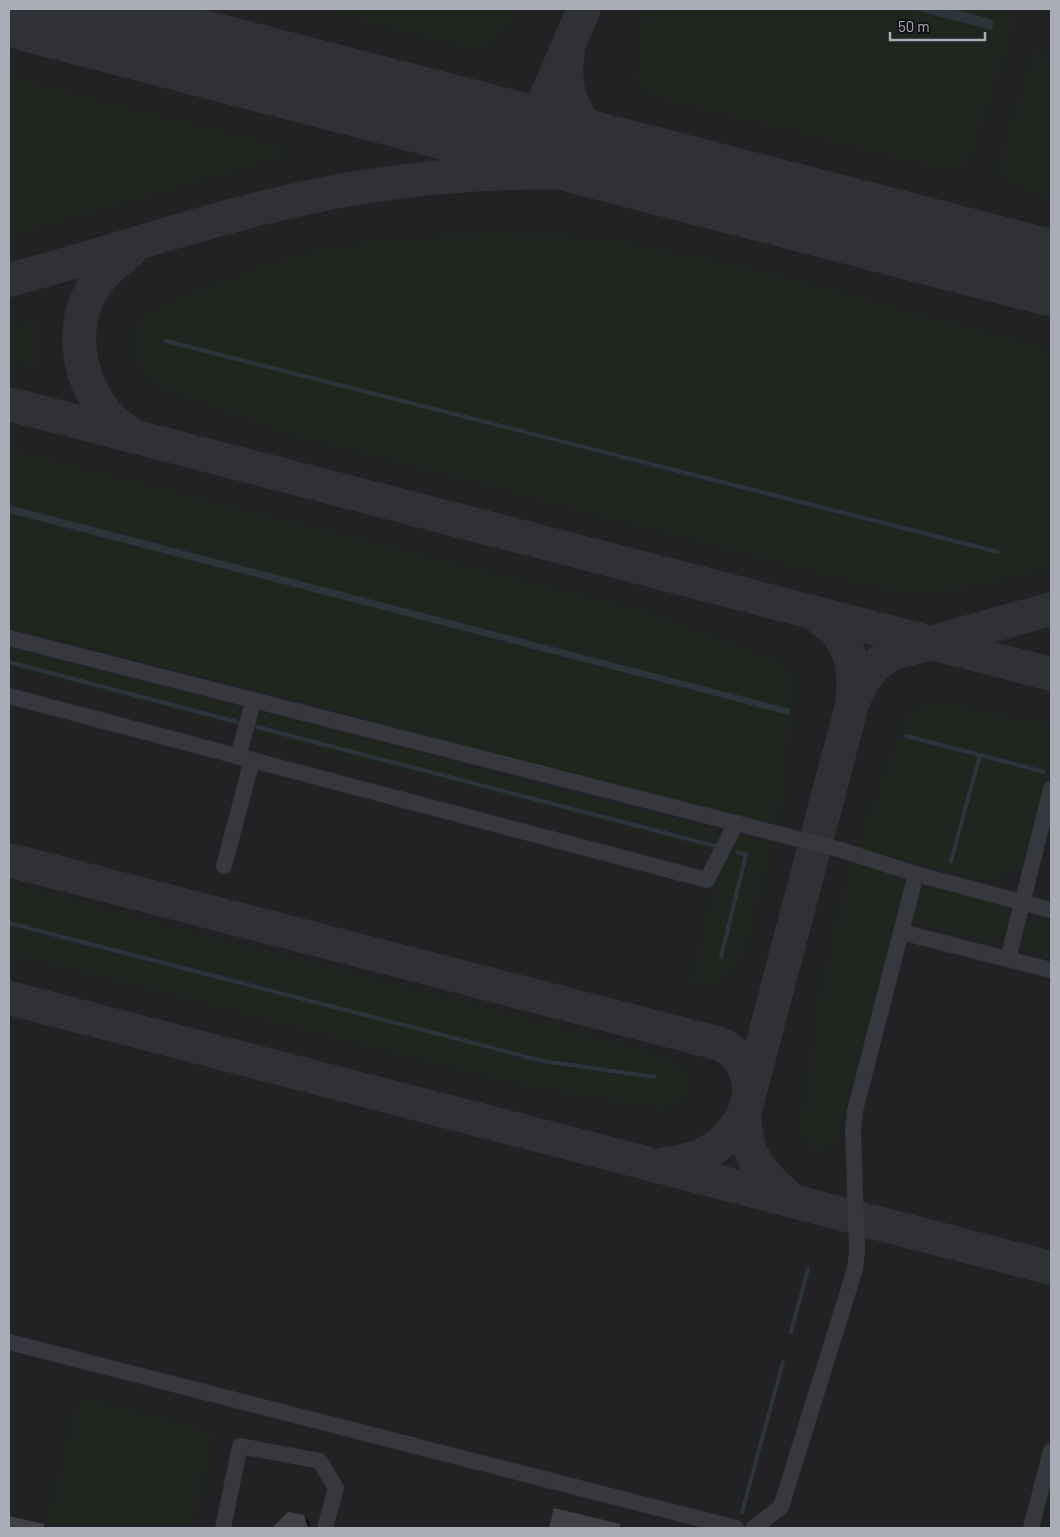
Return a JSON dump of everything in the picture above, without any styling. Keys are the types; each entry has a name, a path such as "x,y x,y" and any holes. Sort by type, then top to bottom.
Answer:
{"lane":[{"path":"9,638 253,702 838,849 916,874 1051,910"},
{"path":"9,696 707,880 736,823"},
{"path":"224,866 245,758 253,702"},
{"path":"1008,959 1051,789"},
{"path":"752,1528 781,1507 855,1269 857,1250 853,1129 855,1111 916,874"},
{"path":"901,932 1051,970"},
{"path":"9,1342 736,1528"},
{"path":"223,1528 240,1446 320,1461 336,1488 325,1528"},
{"path":"1031,1528 1051,1451"}],"shaded area":[{"path":"9,9 1051,9 1051,1528 9,1528"},
{"path":"322,9 518,9 485,52"},
{"path":"646,9 1001,9 1016,24 970,157 961,166 950,169 647,95 639,86 635,77"},
{"path":"911,9 953,9 994,20 992,30"},
{"path":"1035,47 1051,63 1051,198 1012,184 1000,176 998,168"},
{"path":"9,77 281,146 286,149 280,158 9,236"},
{"path":"483,233 550,235 616,240 758,270 1051,350 1051,567 990,583 943,591 913,592 869,585 813,572 287,433 168,391 141,373 136,354 135,336 140,320 158,307 259,267 303,254 369,242"},
{"path":"38,320 38,367 9,361 9,327"},
{"path":"9,449 654,614 781,662 791,670 796,693 777,825 9,627"},
{"path":"9,505 791,709 789,715 9,513"},
{"path":"9,646 233,706 240,717 237,725 230,726 9,667"},
{"path":"937,701 1045,724 1051,727 1051,765 1024,866 984,882 857,846 907,716 920,706"},
{"path":"263,713 710,828 717,835 715,848 711,851 258,733 255,729 256,721"},
{"path":"740,836 773,843 741,959 726,976 707,984 691,985 716,883 732,846"},
{"path":"850,863 902,877 905,886 835,1149 823,1146 821,1153 806,1143 801,1127 821,991"},
{"path":"9,884 646,1050 679,1065 694,1080 680,1104 664,1109 525,1086 9,953"},
{"path":"925,886 1003,905 1009,916 1006,933 997,940 990,942 913,921 911,916 918,889"},
{"path":"1038,917 1051,918 1051,957 1030,952 1023,943 1025,927 1030,921"},
{"path":"78,1398 213,1432 192,1528 46,1528"}],"building":[{"path":"554,1508 620,1524 620,1528 549,1528"},
{"path":"288,1512 304,1515 308,1528 272,1528"},
{"path":"9,1516 44,1524 44,1528 9,1528"}],"waterway":[{"path":"166,341 998,552"},
{"path":"9,662 237,722"},
{"path":"257,727 719,847"},
{"path":"906,736 980,755 951,861"},
{"path":"980,755 1044,772"},
{"path":"721,957 746,855 737,852"},
{"path":"9,923 543,1061 654,1077"},
{"path":"791,1332 808,1269"},
{"path":"742,1512 783,1362"}],"taxiway":[{"path":"461,171 505,147 523,131 540,111 584,9"},
{"path":"568,53 566,73 569,91 574,108 583,123 608,147 641,166"},
{"path":"9,280 274,205 318,195 398,182 506,173 578,173 662,179 743,193"},
{"path":"130,251 105,272 91,291 81,317 79,336 85,374 92,392 103,409 116,423 131,434"},
{"path":"9,404 1051,674"},
{"path":"853,703 859,687 868,674 886,657 894,653 1051,609"},
{"path":"664,1164 690,1160 711,1150 729,1135 744,1114 852,705 853,676 852,663 848,652 843,641 835,631 812,612"},
{"path":"9,860 721,1044 734,1053 742,1063 750,1091"},
{"path":"9,998 1051,1268"},
{"path":"744,1114 748,1141 756,1161 769,1179 789,1198"}],"runway":[{"path":"31,9 1051,273"}]}
